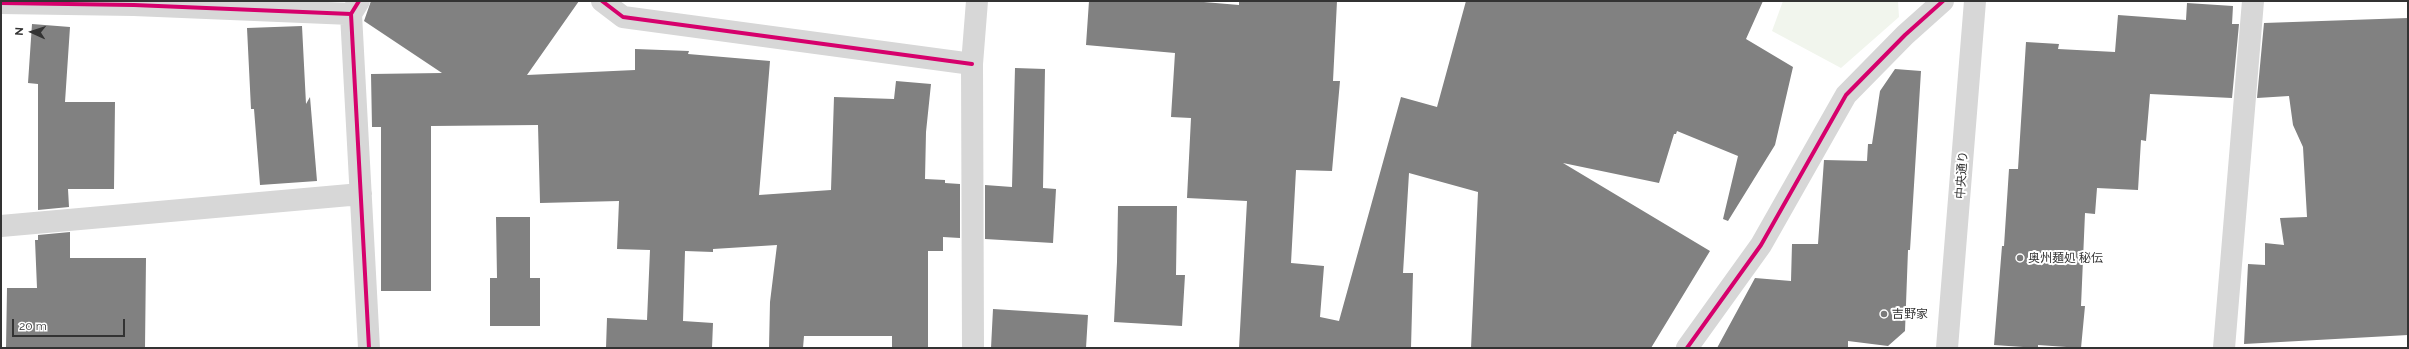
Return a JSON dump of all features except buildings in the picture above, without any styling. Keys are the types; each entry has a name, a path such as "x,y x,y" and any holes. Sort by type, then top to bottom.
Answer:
{"street":[{"path":"602,1 623,17 972,64"},
{"path":"973,348 972,64 977,1"},
{"path":"1686,348 1761,245 1846,95 1905,35 1944,1 1974,9"},
{"path":"2224,348 2253,1"},
{"path":"1,3 134,3 355,8 361,194 369,348"},
{"name":"中央通り","path":"1947,348 1974,9"},
{"path":"1,226 361,194"}],"shaded area":[{"path":"1783,1 1898,1 1899,17 1841,68 1772,31"}],"cycle path":[{"path":"359,1 351,14 369,348"},
{"path":"602,1 623,17 972,64"},
{"path":"1687,348 1761,245 1846,95 1905,35 1943,1"},
{"path":"1,3 134,5 351,14"}],"place":[{"name":"奥州麺処 秘伝","path":"2020,258"},
{"name":"吉野家","path":"1884,314"}]}
